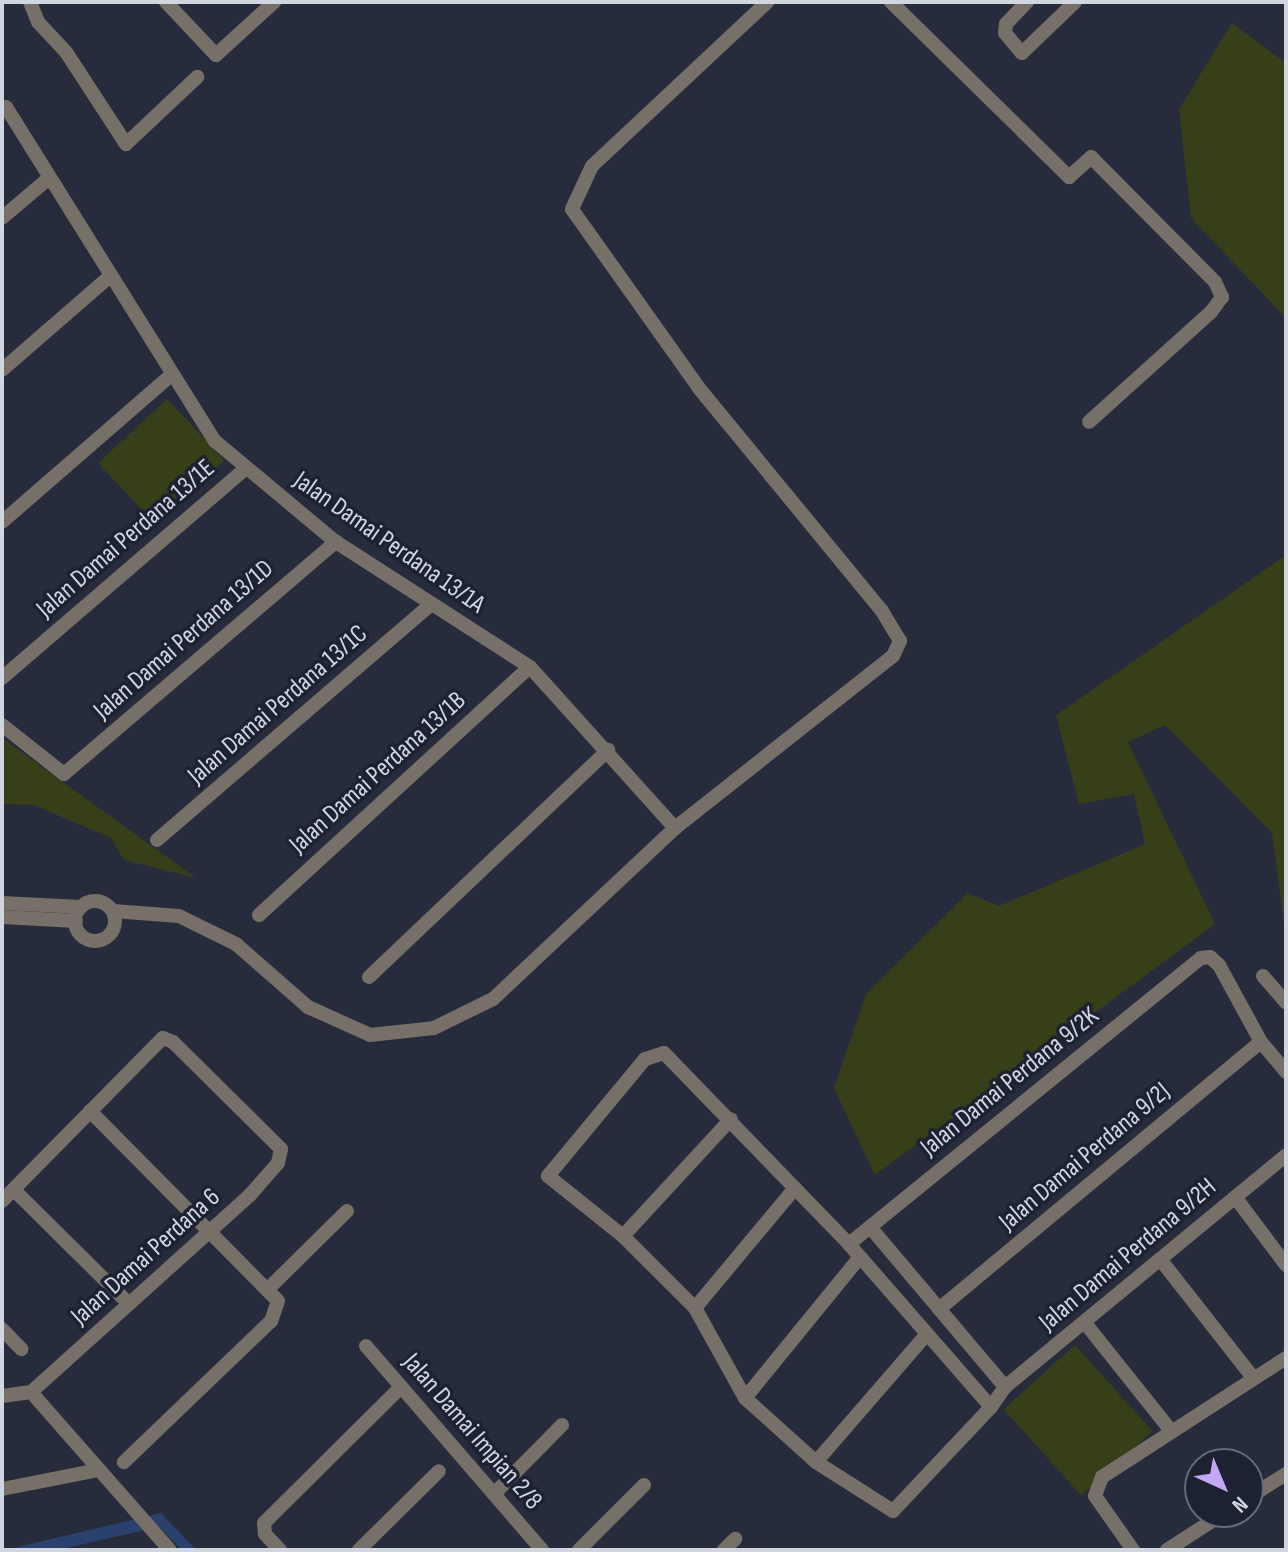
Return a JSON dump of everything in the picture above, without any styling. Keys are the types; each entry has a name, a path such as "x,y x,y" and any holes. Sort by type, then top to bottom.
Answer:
{"street":[{"path":"30,2 38,22 66,52 126,144 197,77"},
{"path":"166,2 216,55 274,2"},
{"path":"2,917 78,914 100,902 113,911 132,916 179,916 236,944 308,1007 370,1035 434,1028 493,999 675,828 893,656 900,641 882,611 699,388 572,209 592,166 767,2"},
{"path":"891,2 1069,177 1091,157 1219,290 1222,297 1211,312 1089,422"},
{"path":"1027,2 1006,24 1005,33 1022,53 1075,2"},
{"name":"Jalan Damai Perdana 13/1A","path":"6,107 170,376 215,441 336,542 429,606 530,667 608,750 675,828"},
{"path":"2,218 49,178"},
{"path":"2,370 110,276"},
{"path":"2,522 170,376"},
{"name":"Jalan Damai Perdana 13/1E","path":"2,678 246,468"},
{"name":"Jalan Damai Perdana 13/1D","path":"2,725 64,774 336,542"},
{"name":"Jalan Damai Perdana 13/1C","path":"157,840 429,606"},
{"name":"Jalan Damai Perdana 13/1B","path":"259,915 530,667"},
{"path":"369,977 608,750"},
{"path":"2,903 78,914"},
{"path":"113,911 114,928"},
{"path":"78,914 90,940 106,938 114,928 132,916"},
{"name":"Jalan Damai Perdana 9/2K","path":"849,1244 1201,958 1210,957 1219,965 1261,1042"},
{"path":"1263,976 1286,1002"},
{"name":"Jalan Damai Perdana 6","path":"31,1392 209,1233 278,1163 281,1149 173,1042 163,1038 90,1111"},
{"path":"1261,1042 1286,1072"},
{"name":"Jalan Damai Perdana 9/2J","path":"939,1309 1261,1042"},
{"path":"926,1335 816,1462 745,1398 695,1308 623,1236 548,1176 645,1059 660,1051 731,1119 849,1244 926,1335 997,1397"},
{"path":"2,1201 90,1111 273,1295"},
{"path":"623,1236 731,1119"},
{"name":"Jalan Damai Perdana 9/2H","path":"816,1462 893,1511 997,1397 1286,1155"},
{"path":"695,1308 795,1188"},
{"path":"14,1190 129,1304"},
{"path":"1235,1197 1286,1265"},
{"path":"124,1462 271,1321 273,1295 347,1211"},
{"path":"870,1227 939,1309 997,1397"},
{"path":"745,1398 860,1257"},
{"path":"1160,1259 1254,1379"},
{"path":"1085,1323 1172,1432"},
{"path":"2,1329 21,1349"},
{"name":"Jalan Damai Impian 2/8","path":"366,1346 542,1550"},
{"path":"1133,1550 1095,1496 1102,1477 1286,1358"},
{"path":"280,1550 265,1534 264,1523 401,1387"},
{"path":"2,1396 31,1392 170,1550"},
{"path":"494,1494 562,1425"},
{"path":"2,1489 99,1470"},
{"path":"359,1550 439,1471"},
{"path":"1264,1488 1286,1474"},
{"path":"579,1550 644,1485"},
{"path":"1167,1550 1201,1528"}],"green space":[{"path":"1232,23 1286,63 1286,318 1191,218 1179,109"},
{"path":"167,399 224,460 156,525 98,463"},
{"path":"1286,555 1286,938 1272,833 1165,725 1128,742 1215,924 875,1175 834,1088 866,994 968,893 999,906 1145,844 1134,794 1079,804 1056,715"},
{"path":"2,738 196,878 124,860 111,838 34,805 2,804"},
{"path":"1075,1345 1153,1431 1081,1495 1004,1409"}],"water":[{"path":"161,1513 196,1550 182,1550 159,1527 57,1550 5,1550"}]}
